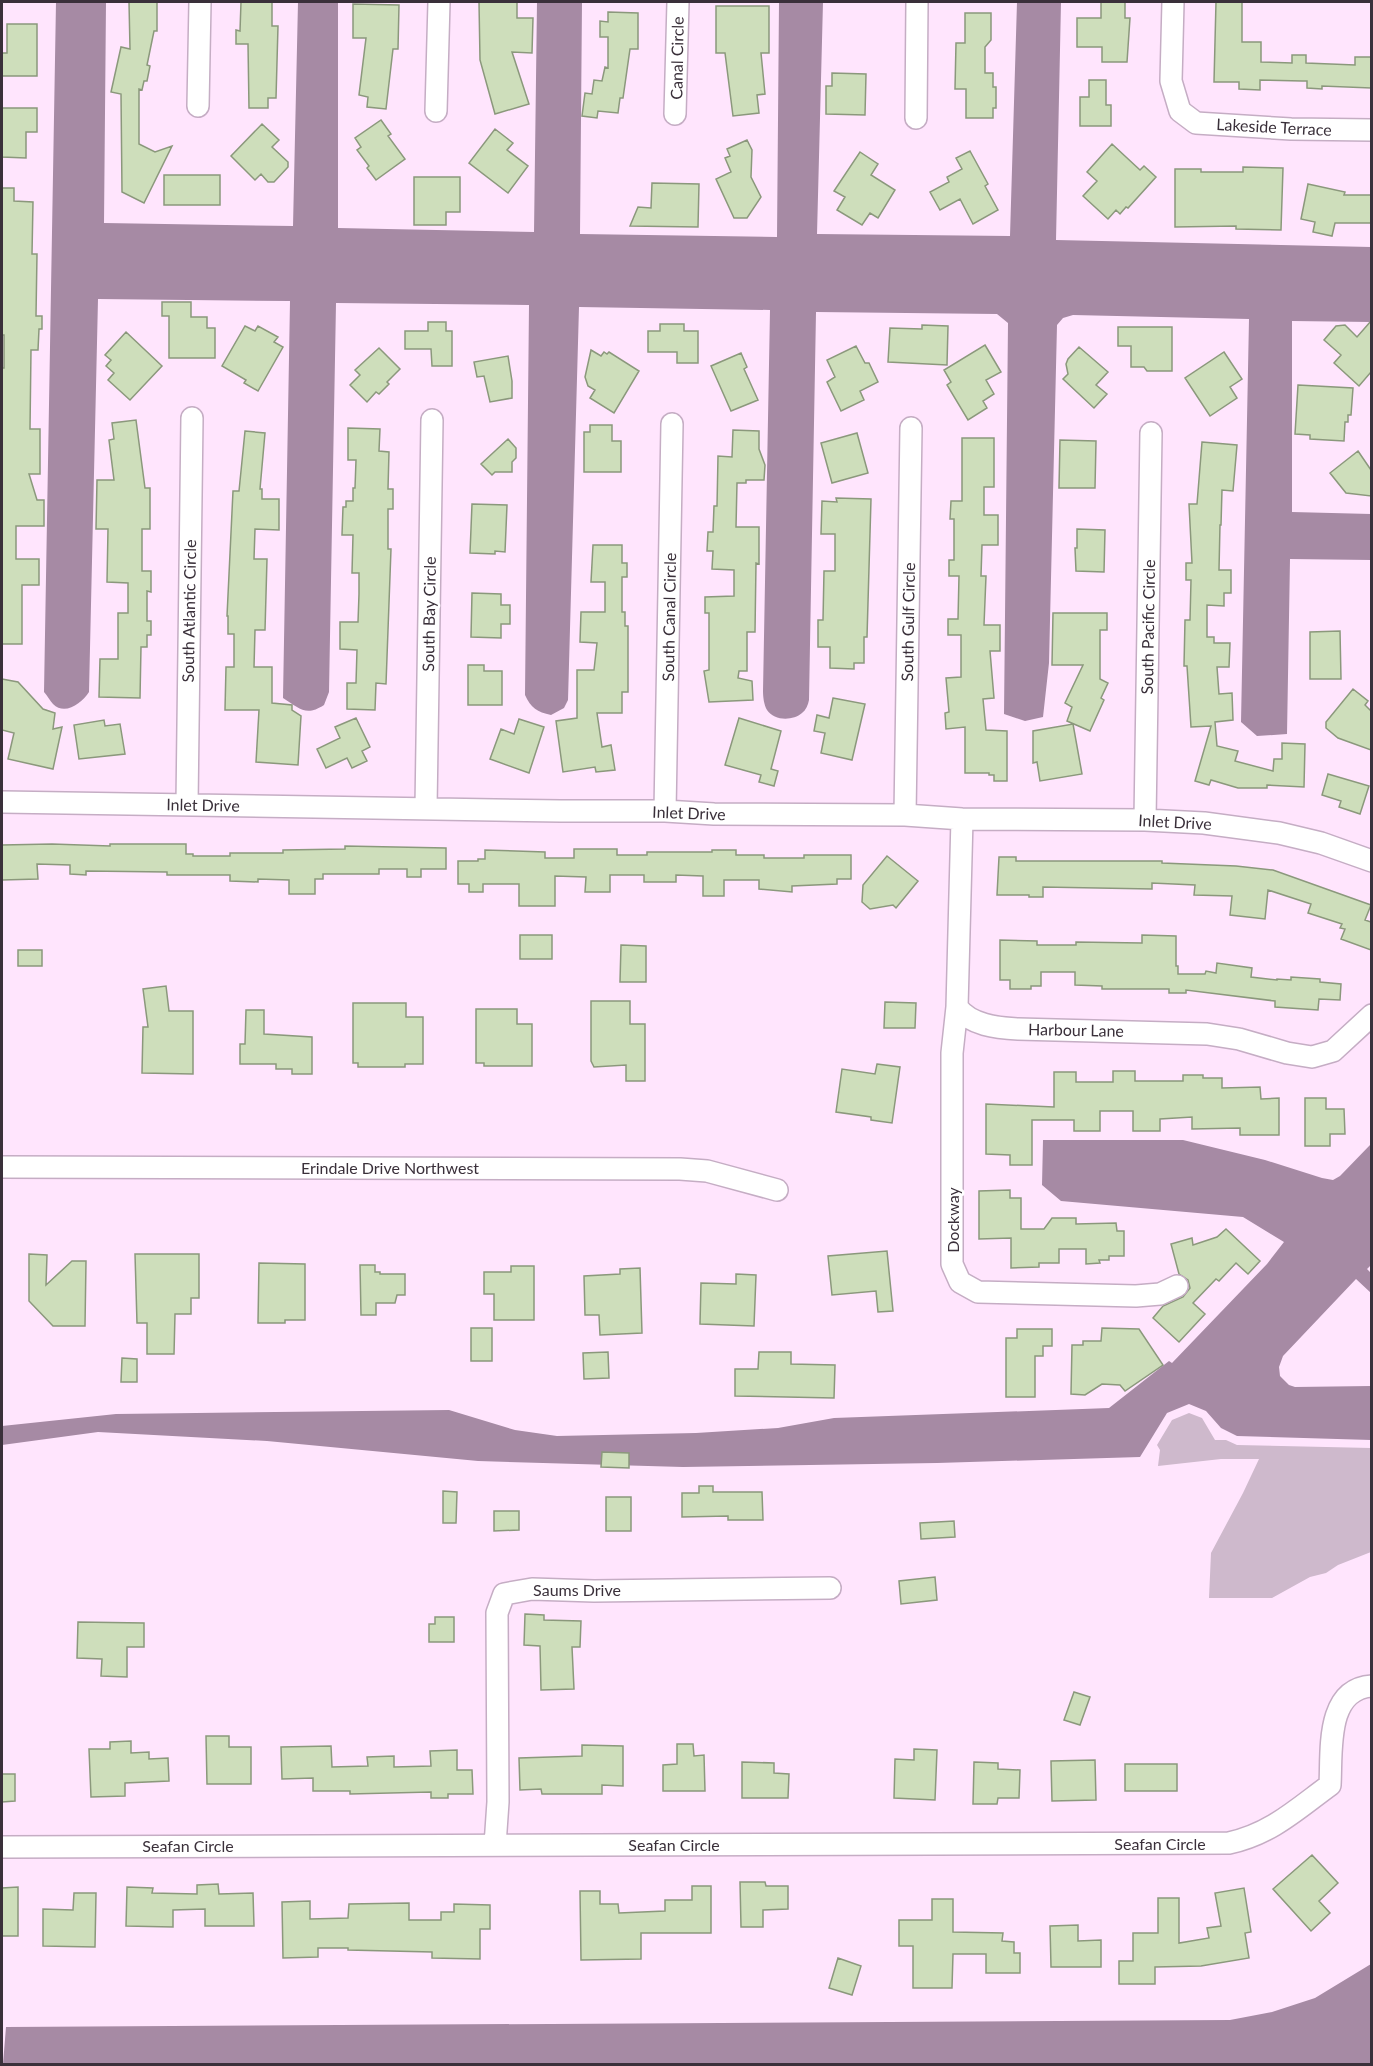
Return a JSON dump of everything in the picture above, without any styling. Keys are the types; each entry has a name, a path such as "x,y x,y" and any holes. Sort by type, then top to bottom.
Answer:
{"street":[{"path":"198,106 200,2"},
{"path":"436,111 439,2"},
{"name":"Canal Circle","path":"675,114 678,2"},
{"path":"916,118 917,2"},
{"name":"Lakeside Terrace","path":"1173,2 1171,81 1180,111 1196,123 1291,129 1371,130"},
{"name":"South Atlantic Circle","path":"187,804 192,418"},
{"name":"South Bay Circle","path":"426,808 432,420"},
{"name":"South Canal Circle","path":"665,811 672,424"},
{"name":"South Gulf Circle","path":"905,815 911,428"},
{"name":"South Pacific Circle","path":"1145,820 1150,433"},
{"name":"Inlet Drive","path":"2,802 905,815 962,819 1145,820 1204,823 1279,833 1321,843 1371,861"},
{"path":"957,1006 962,819"},
{"name":"Harbour Lane","path":"957,1006 964,1016 999,1028 1207,1034 1239,1039 1287,1053 1312,1057 1333,1052 1371,1015"},
{"name":"Dockway","path":"957,1006 952,1053 952,1264 960,1282 978,1292 1076,1295 1148,1295 1160,1294 1177,1287"},
{"name":"Erindale Drive Northwest","path":"2,1167 680,1169 707,1171 777,1190"},
{"name":"Saums Drive","path":"495,1845 498,1802 497,1613 504,1594 532,1589 594,1591 830,1588"},
{"name":"Seafan Circle","path":"2,1847 1229,1843 1248,1839 1269,1829 1330,1785 1335,1717 1345,1697 1363,1687 1371,1686"}],"shaded area":[{"path":"56,2 106,2 104,223 293,226 298,2 338,2 338,228 534,232 537,2 582,2 580,234 777,237 779,2 823,2 817,234 1010,236 1017,2 1061,2 1056,240 1371,247 1371,322 1292,321 1292,512 1371,514 1372,560 1290,559 1287,734 1257,736 1241,722 1249,319 1073,315 1063,318 1057,325 1049,663 1043,717 1025,721 1004,714 1008,323 997,314 816,312 809,700 802,713 784,719 770,714 764,703 763,693 770,310 579,307 568,700 564,708 551,715 535,709 525,695 529,305 336,303 329,692 324,705 307,711 283,698 290,301 98,299 89,692 73,707 63,709 58,707 44,692"},
{"path":"1043,1140 1183,1140 1265,1160 1333,1180 1340,1176 1371,1144 1372,1264 1367,1269 1371,1273 1371,1293 1356,1279 1283,1356 1279,1367 1280,1376 1289,1385 1295,1387 1371,1386 1371,1440 1237,1436 1221,1428 1206,1411 1189,1404 1167,1413 1140,1457 683,1467 478,1461 267,1441 98,1432 2,1445 2,1426 116,1414 449,1410 515,1430 557,1436 696,1433 778,1428 834,1418 1109,1408 1169,1361 1172,1363 1267,1264 1284,1242 1243,1217 1061,1201 1042,1185"},
{"path":"1189,1413 1202,1418 1215,1440 1226,1440 1237,1445 1371,1448 1371,1552 1338,1565 1326,1573 1310,1577 1272,1598 1209,1598 1211,1553 1259,1459 1221,1459 1158,1466 1160,1450 1157,1445 1172,1420"},
{"path":"1371,1964 1371,2064 3,2064 6,2027 1230,2020 1272,2012 1315,1998"}],"building":[{"path":"129,2 157,2 157,31 154,31 147,65 150,66 147,81 144,81 142,90 139,89 139,144 155,152 172,146 144,203 122,192 121,94 111,92 121,47 130,49"},
{"path":"241,2 272,2 272,26 278,26 276,98 268,98 268,108 249,108 248,44 236,44 236,30 240,31"},
{"path":"479,2 517,2 517,18 533,18 532,53 512,52 529,104 495,114 480,60"},
{"path":"1101,2 1125,2 1125,18 1130,18 1127,62 1102,62 1102,47 1077,47 1077,18 1101,18"},
{"path":"1216,2 1242,2 1242,42 1261,42 1261,62 1292,63 1292,55 1306,55 1306,63 1355,65 1355,57 1371,57 1371,88 1322,86 1322,89 1307,88 1307,81 1260,80 1260,90 1239,89 1239,82 1214,82"},
{"path":"353,4 399,5 398,49 393,49 386,109 367,107 368,97 359,95 366,38 353,38"},
{"path":"716,6 769,6 769,53 761,53 765,94 757,95 759,113 733,116 725,53 716,53"},
{"path":"608,12 638,13 638,49 630,49 623,98 620,98 618,113 598,111 597,118 582,116 585,93 592,94 594,80 602,81 605,67 608,68 608,37 600,37 600,21 608,22"},
{"path":"965,13 991,13 991,40 985,47 985,73 993,73 993,87 996,87 996,108 993,108 993,118 966,118 966,89 955,89 956,43 965,43"},
{"path":"7,24 37,24 37,76 2,76 2,53 7,53"},
{"path":"832,73 866,74 865,115 826,114 826,86 832,86"},
{"path":"1089,80 1106,80 1106,105 1111,105 1111,126 1080,126 1080,97 1089,97"},
{"path":"2,108 37,108 37,132 26,132 26,158 2,157"},
{"path":"381,120 391,134 388,136 405,159 376,180 357,150 361,147 355,138"},
{"path":"262,124 279,140 272,147 288,162 288,167 274,182 268,182 261,174 255,180 231,156"},
{"path":"495,129 513,143 507,150 528,166 508,193 469,163"},
{"path":"747,140 752,150 751,177 761,197 747,218 734,218 716,179 731,172 725,158 730,156 727,149"},
{"path":"1112,144 1140,170 1144,166 1156,177 1128,208 1126,207 1120,214 1116,210 1108,219 1083,196 1097,181 1087,172"},
{"path":"970,151 988,184 985,186 998,210 973,224 960,199 940,210 930,192 949,182 947,177 962,169 956,158"},
{"path":"860,152 878,164 871,175 895,190 878,218 870,213 862,225 837,210 845,197 834,191"},
{"path":"1243,167 1283,168 1281,230 1236,229 1236,226 1175,227 1175,169 1201,169 1201,172 1243,172"},
{"path":"164,175 220,175 220,205 164,205"},
{"path":"414,177 460,177 460,212 446,212 446,225 414,225"},
{"path":"652,183 699,184 698,227 630,226 638,207 651,208"},
{"path":"1308,184 1345,192 1344,195 1371,195 1371,223 1335,223 1332,236 1313,232 1315,222 1301,219"},
{"path":"2,188 14,188 14,201 33,202 32,254 37,254 36,316 42,316 38,350 31,350 30,429 40,429 40,474 29,474 37,500 44,500 44,526 16,526 16,559 39,559 39,585 22,585 22,644 2,644 4,335 2,335"},
{"path":"162,302 191,302 191,317 207,317 207,328 215,328 215,358 169,358 169,316 162,316"},
{"path":"1371,321 1371,372 1359,386 1334,363 1341,355 1324,340 1336,326 1345,325 1357,337"},
{"path":"428,322 446,322 446,331 452,331 452,366 432,366 431,349 405,349 405,331 428,331"},
{"path":"660,324 684,324 684,331 698,331 698,363 677,363 677,352 648,352 648,331 660,331"},
{"path":"922,325 948,326 947,365 888,362 890,328 922,329"},
{"path":"245,326 255,331 258,326 278,337 274,342 283,347 258,391 244,383 246,380 222,366"},
{"path":"1118,327 1172,327 1172,371 1147,371 1144,367 1131,367 1131,346 1118,346"},
{"path":"126,332 162,366 130,400 108,380 114,373 106,366 111,360 105,355"},
{"path":"985,345 1001,372 986,380 994,394 983,401 987,408 968,420 947,385 951,382 944,370"},
{"path":"856,346 865,363 869,363 878,382 860,391 864,400 841,411 827,382 835,377 827,360"},
{"path":"1079,347 1108,372 1096,385 1107,394 1094,408 1063,379 1068,374 1066,364 1068,359"},
{"path":"379,348 400,369 379,394 376,392 367,402 350,385 360,375 355,370"},
{"path":"591,350 601,356 604,352 607,354 609,352 639,371 614,413 590,398 595,390 588,386 585,377"},
{"path":"1224,352 1242,379 1230,387 1237,398 1210,416 1185,378"},
{"path":"741,353 747,367 744,369 758,400 731,411 711,366"},
{"path":"508,356 512,398 490,402 484,376 477,377 474,362"},
{"path":"1298,385 1353,388 1351,415 1348,415 1348,422 1345,422 1344,441 1310,439 1310,435 1295,434"},
{"path":"136,420 145,488 150,488 150,529 142,529 142,571 151,571 151,592 147,591 147,621 151,621 151,635 147,635 147,647 141,647 140,698 99,697 100,659 118,659 118,613 128,613 128,583 107,582 108,529 96,529 97,480 114,480 109,440 114,439 112,423"},
{"path":"590,425 612,425 612,441 621,441 621,472 584,472 584,432 590,432"},
{"path":"348,428 380,429 379,451 389,452 388,489 393,489 393,509 388,509 388,549 391,549 386,684 376,683 375,710 347,709 347,683 356,683 357,650 340,649 340,622 358,622 359,573 352,573 353,535 342,535 343,507 346,507 346,501 353,501 353,488 355,488 356,460 348,460"},
{"path":"733,430 759,431 759,449 765,465 764,480 746,480 746,483 737,483 736,527 759,527 755,632 747,632 747,671 739,671 738,678 752,681 753,700 709,702 704,671 709,670 709,613 705,613 705,597 734,596 734,570 712,569 713,551 707,551 708,532 713,532 714,506 717,506 718,456 732,457"},
{"path":"245,431 265,433 260,489 262,489 262,499 279,499 279,530 255,529 254,559 267,559 265,630 255,630 254,667 272,667 272,703 292,705 292,710 301,716 298,765 256,762 259,710 225,710 226,667 234,667 234,634 228,634 227,616 233,491 239,491"},
{"path":"857,433 868,473 832,483 821,443"},
{"path":"962,438 994,438 994,487 984,487 984,515 998,515 998,545 982,545 981,576 986,576 984,625 1000,625 1000,651 990,651 994,698 983,699 986,730 1007,731 1007,781 994,781 994,775 989,775 989,773 965,773 965,727 946,729 945,713 949,712 946,678 961,677 961,635 948,635 948,619 958,619 959,576 949,576 949,560 954,560 954,519 950,519 951,501 962,501"},
{"path":"508,439 516,448 512,472 495,472 492,475 481,464"},
{"path":"1060,440 1096,441 1095,488 1059,488"},
{"path":"1202,442 1237,445 1233,491 1222,490 1220,525 1219,570 1231,570 1231,593 1224,593 1224,606 1207,605 1207,637 1214,637 1214,643 1230,643 1229,667 1217,667 1219,694 1232,693 1233,720 1215,722 1217,746 1238,751 1235,761 1273,771 1274,759 1282,759 1282,743 1305,744 1304,787 1267,785 1267,788 1238,788 1211,780 1209,785 1195,781 1211,726 1191,727 1187,666 1184,666 1185,620 1190,620 1191,580 1186,580 1186,563 1192,563 1189,504 1197,504"},
{"path":"1358,451 1371,470 1371,496 1346,493 1330,473"},
{"path":"836,498 871,499 867,637 864,637 864,663 854,663 854,669 830,668 830,647 818,647 818,620 823,620 824,571 835,571 835,534 821,534 822,501 837,502"},
{"path":"472,504 507,505 505,552 470,553"},
{"path":"1077,529 1105,530 1104,572 1076,571"},
{"path":"593,545 622,545 622,563 627,563 627,577 622,577 622,612 625,612 625,626 628,626 628,692 622,692 622,713 597,713 602,747 611,745 615,770 596,772 595,767 563,772 556,721 577,718 577,670 594,670 597,643 580,642 581,612 605,612 605,582 591,582"},
{"path":"472,593 501,594 501,605 510,605 510,624 501,624 501,638 471,637"},
{"path":"1053,613 1107,613 1107,630 1100,630 1100,679 1108,683 1101,698 1104,700 1090,731 1067,721 1072,707 1065,703 1083,665 1052,665"},
{"path":"1340,631 1341,679 1310,679 1310,632"},
{"path":"468,665 484,665 484,671 502,671 502,705 468,705"},
{"path":"2,679 18,682 43,709 55,713 53,729 62,727 53,769 8,759 14,733 2,730"},
{"path":"1353,689 1368,701 1365,705 1371,711 1371,750 1338,738 1326,728 1326,722"},
{"path":"833,698 865,704 852,760 821,753 825,733 814,731 817,715 829,718"},
{"path":"356,718 370,747 362,751 367,761 352,768 347,758 326,768 317,749 340,738 335,727"},
{"path":"739,718 781,731 771,769 778,771 774,786 759,782 761,775 725,765"},
{"path":"519,719 544,727 529,773 490,759 501,729 514,734"},
{"path":"104,720 105,726 120,724 125,754 79,759 74,725"},
{"path":"1073,724 1082,774 1040,781 1037,762 1033,763 1033,731"},
{"path":"1328,774 1369,786 1360,814 1339,807 1341,801 1322,795"},
{"path":"110,844 186,844 186,854 193,854 193,856 283,853 283,850 345,849 345,846 446,848 446,869 421,869 421,877 407,877 407,869 379,869 379,874 323,874 323,879 315,879 315,894 289,894 289,880 230,881 230,875 167,875 167,872 86,871 86,875 70,874 70,865 37,864 38,879 2,880 2,845 110,846"},
{"path":"574,849 617,849 617,855 736,850 736,855 764,855 764,858 851,855 851,879 837,879 837,884 792,886 792,892 759,889 759,880 724,880 724,896 703,896 703,876 676,875 676,882 644,882 644,875 610,875 610,892 585,892 586,877 555,876 555,906 519,906 519,884 483,884 483,892 469,892 469,884 458,884 458,861 485,859 485,850 545,852 545,858 574,858"},
{"path":"887,856 918,881 896,908 893,905 870,909 862,902 863,885"},
{"path":"999,857 1016,857 1016,861 1162,861 1162,863 1273,870 1371,905 1365,920 1371,922 1371,950 1341,939 1345,929 1340,928 1342,924 1308,913 1311,904 1268,890 1265,919 1230,915 1232,896 1194,895 1195,885 1152,883 1152,889 1043,887 1043,897 997,895"},
{"path":"520,935 552,935 552,959 520,959"},
{"path":"1142,935 1176,936 1178,974 1205,974 1206,971 1216,973 1217,963 1252,968 1251,977 1277,980 1291,980 1291,977 1320,979 1320,982 1341,984 1340,1000 1319,999 1318,1010 1275,1007 1275,1001 1186,990 1186,993 1169,993 1169,989 1102,989 1102,986 1075,985 1075,972 1041,972 1041,986 1031,986 1031,989 1010,989 1010,980 1000,980 1000,940 1037,941 1037,945 1076,945 1076,942 1142,943"},
{"path":"621,945 646,946 646,982 620,982"},
{"path":"18,950 42,950 42,966 18,966"},
{"path":"166,986 169,1011 193,1011 193,1074 142,1073 143,1027 148,1027 143,989"},
{"path":"591,1001 630,1001 630,1024 645,1024 645,1081 626,1081 626,1065 594,1067 591,1061"},
{"path":"885,1002 916,1003 915,1028 884,1028"},
{"path":"353,1003 406,1003 406,1017 423,1017 423,1064 405,1064 405,1067 358,1067 358,1063 353,1063"},
{"path":"476,1009 517,1009 517,1024 532,1024 532,1066 484,1066 484,1063 476,1063"},
{"path":"246,1010 264,1010 264,1034 312,1037 312,1074 292,1074 292,1069 276,1069 276,1064 240,1064 240,1044 245,1044"},
{"path":"877,1064 900,1067 892,1123 871,1120 871,1117 836,1112 842,1069 875,1074"},
{"path":"1113,1071 1135,1071 1135,1081 1183,1081 1183,1075 1203,1075 1203,1078 1222,1078 1222,1088 1260,1087 1261,1099 1279,1098 1279,1135 1240,1135 1240,1128 1192,1129 1192,1117 1160,1119 1160,1131 1133,1131 1133,1111 1100,1111 1100,1131 1074,1131 1074,1120 1032,1120 1032,1165 1010,1165 1010,1155 986,1154 986,1104 1054,1107 1054,1072 1076,1072 1076,1082 1113,1082"},
{"path":"1305,1098 1326,1098 1326,1109 1344,1109 1345,1134 1330,1134 1330,1146 1305,1146"},
{"path":"1010,1190 1010,1198 1021,1198 1021,1229 1044,1229 1052,1218 1076,1218 1076,1224 1116,1223 1117,1231 1124,1231 1124,1256 1109,1256 1109,1260 1086,1264 1086,1249 1059,1249 1059,1263 1039,1263 1039,1267 1011,1268 1011,1238 979,1239 979,1191"},
{"path":"1226,1229 1260,1261 1248,1274 1236,1263 1219,1281 1216,1279 1193,1303 1205,1314 1179,1342 1153,1318 1163,1306 1183,1297 1190,1288 1188,1280 1179,1274 1171,1244 1192,1238 1193,1245 1217,1237"},
{"path":"887,1251 893,1311 878,1312 876,1291 832,1295 828,1256"},
{"path":"29,1254 47,1255 46,1285 72,1261 86,1261 85,1326 53,1326 29,1301"},
{"path":"135,1254 199,1254 199,1298 191,1298 191,1314 175,1314 174,1354 147,1354 147,1323 137,1323"},
{"path":"259,1263 305,1264 305,1320 258,1323"},
{"path":"360,1265 375,1265 375,1272 380,1272 380,1274 405,1274 405,1295 397,1295 395,1303 376,1303 376,1315 361,1315"},
{"path":"511,1266 534,1266 534,1320 494,1320 494,1294 484,1294 484,1272 511,1272"},
{"path":"640,1268 642,1333 600,1335 599,1315 585,1315 584,1276 620,1274 620,1269"},
{"path":"736,1274 756,1275 754,1326 700,1324 701,1283 736,1284"},
{"path":"471,1328 492,1328 492,1361 471,1361"},
{"path":"1102,1328 1139,1329 1163,1365 1125,1391 1120,1385 1102,1384 1085,1395 1071,1394 1072,1345 1083,1345 1083,1341 1101,1341"},
{"path":"1017,1329 1052,1329 1052,1346 1043,1346 1043,1356 1035,1356 1035,1397 1006,1397 1006,1338 1017,1338"},
{"path":"608,1352 609,1378 584,1379 583,1353"},
{"path":"759,1352 791,1352 791,1364 835,1365 834,1398 735,1396 735,1369 758,1369"},
{"path":"122,1358 137,1359 137,1382 121,1382"},
{"path":"602,1452 629,1453 629,1468 601,1467"},
{"path":"699,1486 713,1486 713,1492 762,1492 763,1520 728,1520 728,1516 682,1517 682,1493 699,1493"},
{"path":"443,1491 457,1492 456,1523 443,1523"},
{"path":"606,1497 631,1497 631,1531 606,1531"},
{"path":"494,1511 519,1511 519,1530 494,1531"},
{"path":"954,1521 955,1537 921,1539 920,1523"},
{"path":"935,1577 937,1600 901,1604 899,1581"},
{"path":"525,1614 544,1615 544,1620 581,1621 580,1647 572,1647 574,1689 541,1690 540,1646 524,1645"},
{"path":"435,1617 454,1617 454,1642 429,1642 429,1624 435,1624"},
{"path":"78,1622 144,1623 144,1647 127,1647 127,1677 101,1676 102,1659 77,1658"},
{"path":"1074,1692 1090,1697 1080,1725 1064,1720"},
{"path":"206,1736 229,1736 229,1747 251,1747 251,1784 207,1784"},
{"path":"131,1741 131,1753 149,1752 149,1759 168,1758 169,1781 125,1783 125,1796 91,1797 89,1749 110,1749 110,1742"},
{"path":"677,1744 693,1744 694,1756 704,1755 705,1791 663,1791 663,1765 677,1764"},
{"path":"582,1745 623,1746 623,1786 602,1785 602,1794 542,1794 541,1789 520,1790 519,1758 582,1756"},
{"path":"331,1746 332,1767 368,1766 367,1757 394,1756 394,1767 431,1766 430,1751 457,1750 457,1770 472,1770 473,1794 448,1794 448,1798 431,1798 431,1792 350,1794 350,1791 313,1791 313,1778 282,1779 281,1747"},
{"path":"914,1749 937,1750 935,1800 894,1798 895,1759 914,1760"},
{"path":"1095,1760 1096,1800 1052,1801 1051,1761"},
{"path":"742,1762 774,1763 774,1773 789,1774 788,1798 742,1798"},
{"path":"974,1762 998,1763 998,1769 1020,1770 1019,1798 998,1798 997,1804 973,1804"},
{"path":"1125,1764 1177,1764 1177,1791 1125,1791"},
{"path":"2,1774 15,1774 15,1801 2,1802"},
{"path":"1312,1855 1338,1883 1319,1901 1330,1913 1311,1931 1273,1889"},
{"path":"740,1882 765,1882 766,1886 788,1886 788,1909 763,1910 763,1927 741,1927"},
{"path":"218,1884 219,1894 253,1893 254,1926 205,1926 205,1909 173,1910 173,1927 126,1926 127,1887 153,1888 152,1893 197,1894 197,1885"},
{"path":"692,1886 711,1886 711,1933 641,1933 641,1959 581,1960 580,1891 600,1891 600,1904 618,1904 619,1913 665,1911 665,1900 692,1900"},
{"path":"18,1887 18,1936 2,1936 2,1888"},
{"path":"1244,1888 1251,1932 1245,1933 1249,1958 1201,1966 1155,1967 1155,1984 1119,1984 1119,1961 1133,1961 1133,1933 1158,1933 1158,1898 1179,1898 1179,1943 1209,1938 1207,1928 1221,1926 1215,1893"},
{"path":"74,1893 96,1893 95,1947 43,1946 43,1909 73,1910"},
{"path":"932,1899 953,1899 953,1932 1003,1933 1002,1941 1014,1942 1014,1953 1020,1953 1020,1973 986,1973 986,1954 953,1954 952,1988 913,1988 913,1946 899,1946 899,1920 932,1920"},
{"path":"310,1901 310,1919 348,1918 349,1904 409,1903 409,1920 441,1920 441,1912 454,1912 454,1904 490,1905 490,1929 480,1929 480,1959 432,1958 432,1952 348,1950 348,1948 318,1948 318,1957 283,1958 282,1902"},
{"path":"1078,1925 1078,1941 1101,1940 1101,1967 1051,1967 1050,1926"},
{"path":"838,1958 861,1966 852,1995 829,1988"}]}
